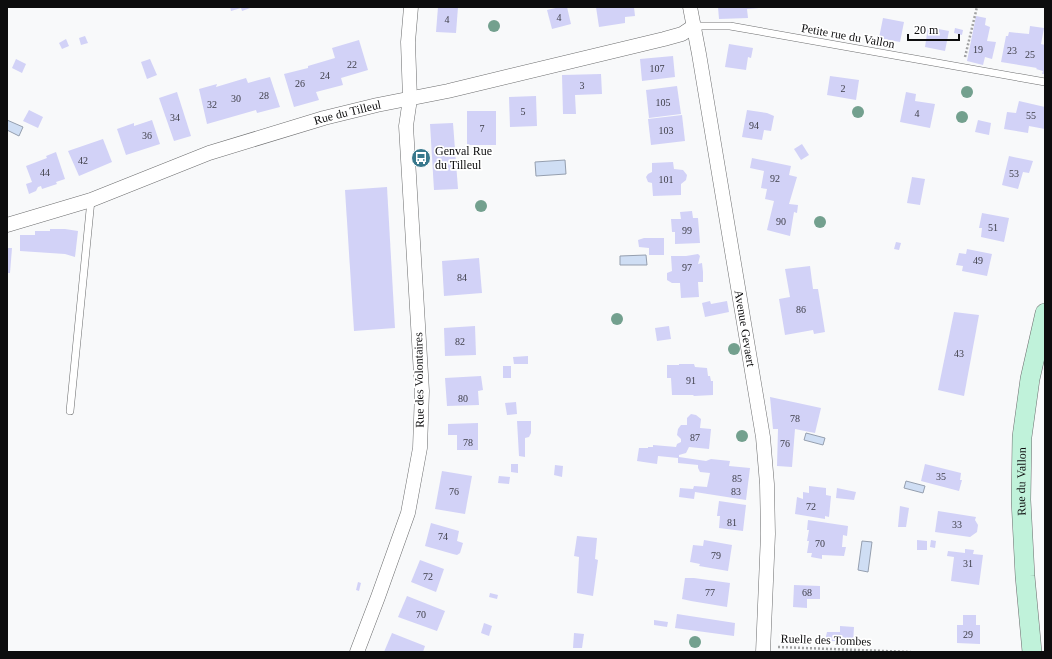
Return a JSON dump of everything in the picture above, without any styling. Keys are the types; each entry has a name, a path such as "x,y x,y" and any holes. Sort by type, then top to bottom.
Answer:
{"street":[{"name":"Rue des Volontaires","path":"357,652 408,513 420,448 422,391 406,126 410,99 408,42 411,7"},
{"name":"Avenue Gevaert","path":"690,7 763,437 768,519 763,649"},
{"name":"Rue du Tilleul","path":"7,224 91,200 209,153 265,135 347,113 664,39 682,34 694,26"},
{"name":"Rue du Vallon","path":"1032,652 1022,523 1022,437 1030,379 1045,313"}],"lane":[{"name":"Petite rue du Vallon","path":"694,26 730,26 1045,82"},
{"path":"70,412 91,200"}],"path":[{"path":"963,68 977,7"},
{"name":"Ruelle des Tombes","path":"763,649 911,652"}],"water":[{"path":"7,120 23,127 19,136 7,130"},
{"path":"565,160 566,174 536,176 535,162"},
{"path":"646,255 647,265 620,265 620,256"},
{"path":"806,433 825,438 823,445 804,440"},
{"path":"906,481 925,486 923,493 904,488"},
{"path":"862,541 872,542 868,572 858,570"}],"building":[{"path":"230,7 253,7 242,11 241,8 231,11"},
{"path":"438,7 458,7 456,33 436,32"},
{"path":"567,7 571,24 552,29 547,10"},
{"path":"596,7 634,7 635,16 625,17 625,23 599,27"},
{"path":"718,7 759,8 747,9 748,18 719,19"},
{"path":"976,16 986,18 985,25 990,27 987,41 996,42 992,59 985,57 983,65 967,61"},
{"path":"883,18 904,22 900,42 879,38"},
{"path":"1030,26 1044,28 1041,44 1045,45 1045,74 1042,74 1043,71 1036,69 1037,68 1001,62 1006,36 1008,36 1009,32 1029,34"},
{"path":"928,27 949,31 945,51 925,47"},
{"path":"955,28 963,30 962,35 954,33"},
{"path":"85,36 88,43 81,45 79,38"},
{"path":"66,39 69,46 62,49 59,43"},
{"path":"359,40 368,70 341,78 343,85 316,92 319,100 294,107 284,74 308,68 308,66 335,58 332,48"},
{"path":"729,44 753,48 751,58 748,57 746,70 725,67"},
{"path":"673,56 675,77 642,81 640,59"},
{"path":"16,59 26,64 22,73 12,68"},
{"path":"150,59 157,75 147,79 141,62"},
{"path":"601,74 602,94 575,95 576,114 563,114 562,75"},
{"path":"830,76 859,80 856,100 827,95"},
{"path":"270,77 280,107 257,113 256,110 207,124 199,89 217,84 216,87 246,78 248,83"},
{"path":"677,86 681,114 649,118 646,90"},
{"path":"177,92 191,136 174,141 159,98"},
{"path":"906,92 916,94 915,101 935,104 930,128 900,122"},
{"path":"536,96 537,126 510,127 509,97"},
{"path":"1019,101 1045,107 1045,129 1029,126 1028,133 1004,129 1007,112 1016,113"},
{"path":"29,110 43,117 38,128 23,121"},
{"path":"747,110 767,113 774,116 771,131 764,130 762,140 742,137"},
{"path":"467,111 496,111 496,145 467,145"},
{"path":"682,115 685,141 651,145 648,119"},
{"path":"152,120 160,144 126,155 117,129 134,123 134,126"},
{"path":"978,120 991,123 989,135 975,132"},
{"path":"453,123 458,189 434,190 430,124"},
{"path":"103,139 112,162 79,176 68,151"},
{"path":"802,144 809,155 801,160 794,149"},
{"path":"56,152 65,179 56,182 57,184 42,189 41,186 38,187 36,191 29,194 26,184 32,182 26,166 47,158 46,156"},
{"path":"1009,156 1033,161 1029,173 1023,172 1018,189 1002,185"},
{"path":"752,158 791,166 789,175 797,177 789,204 798,205 797,213 794,212 790,236 767,230 774,201 765,199 767,189 761,188 764,171 750,168"},
{"path":"673,162 674,169 683,170 687,175 686,180 681,184 681,195 653,196 652,183 648,182 646,177 652,172 652,163"},
{"path":"912,177 925,179 920,205 907,203"},
{"path":"387,187 395,328 354,331 345,190"},
{"path":"692,211 693,218 698,218 700,243 675,244 675,232 672,232 671,219 681,219 680,212"},
{"path":"982,213 1009,218 1004,242 981,237 982,228 979,228"},
{"path":"50,229 78,231 75,257 65,254 20,251 20,235 35,235 35,231 50,231"},
{"path":"644,238 664,238 664,255 649,255 649,248 639,247 638,240"},
{"path":"896,242 901,243 899,250 894,249"},
{"path":"7,248 12,248 10,273 7,273"},
{"path":"967,249 992,254 987,276 962,271 963,266 956,265 959,253 966,254"},
{"path":"698,254 700,256 698,264 702,263 703,272 703,282 698,282 699,297 681,298 680,283 672,283 667,280 667,273 672,271 671,256"},
{"path":"479,258 482,293 444,296 442,261"},
{"path":"810,266 813,289 818,289 825,332 814,334 813,330 785,335 779,299 790,297 785,269"},
{"path":"710,301 711,304 727,301 729,312 705,317 702,303"},
{"path":"954,312 979,315 964,396 938,390"},
{"path":"475,326 476,355 445,356 444,328"},
{"path":"669,326 671,339 657,341 655,328"},
{"path":"528,356 528,364 514,364 513,357"},
{"path":"694,364 695,367 707,368 708,376 710,376 711,381 713,381 713,395 672,395 671,378 667,378 667,365"},
{"path":"503,366 511,366 511,378 503,378"},
{"path":"481,376 483,390 478,391 479,405 447,406 445,378"},
{"path":"770,397 821,408 815,433 795,429 792,467 777,466 778,429 773,429"},
{"path":"516,402 517,414 507,415 505,403"},
{"path":"691,414 696,415 701,419 700,428 711,429 709,449 689,447 686,453 679,455 679,457 706,461 711,459 730,461 729,466 750,468 746,500 695,492 694,499 679,497 680,488 693,489 694,486 707,487 710,473 700,472 698,465 678,463 678,458 658,456 657,464 637,461 639,448 653,447 653,445 676,447 677,444 681,442 681,439 677,435 678,429 681,425 687,425 687,418"},
{"path":"517,421 531,421 531,433 529,437 525,438 525,457 519,456"},
{"path":"478,423 478,450 457,450 457,435 448,435 448,424"},
{"path":"511,464 518,464 518,473 511,472"},
{"path":"925,464 961,473 960,480 962,480 959,491 921,481"},
{"path":"555,465 563,466 562,477 554,475"},
{"path":"442,471 472,476 465,514 435,509"},
{"path":"499,476 510,477 509,484 498,483"},
{"path":"809,486 826,488 826,495 831,496 829,517 825,516 825,519 795,514 797,497 803,499 803,492 809,493"},
{"path":"837,488 856,492 854,500 836,498"},
{"path":"719,501 746,505 743,531 719,528 720,516 717,516"},
{"path":"900,506 909,508 906,527 898,527"},
{"path":"938,511 976,517 975,520 978,525 977,532 970,537 935,532"},
{"path":"808,520 848,526 847,536 843,535 842,547 846,547 844,556 822,555 822,559 811,557 812,553 807,553 809,541 807,541 809,530 807,530"},
{"path":"431,523 459,531 457,541 463,543 460,553 457,555 425,546"},
{"path":"577,536 597,538 595,559 598,560 593,596 577,593 579,557 574,556"},
{"path":"704,540 732,545 728,571 699,566 700,564 690,562 693,545 703,546"},
{"path":"917,540 927,541 927,550 917,550"},
{"path":"931,540 936,541 935,548 930,547"},
{"path":"965,549 974,550 973,554 983,555 979,585 951,581 954,557 947,556 948,551 965,553"},
{"path":"420,560 444,569 436,592 411,582"},
{"path":"685,578 730,583 727,607 682,599"},
{"path":"358,582 361,583 359,591 356,590"},
{"path":"794,585 820,586 820,599 807,599 807,608 793,607"},
{"path":"490,593 498,595 497,599 489,597"},
{"path":"407,596 445,611 437,631 398,617"},
{"path":"677,614 735,623 734,636 675,628"},
{"path":"963,615 976,615 976,625 980,625 980,644 957,643 957,625 963,625"},
{"path":"654,620 668,622 667,627 654,625"},
{"path":"484,623 492,626 489,636 481,633"},
{"path":"840,626 854,627 853,644 825,641 827,632 840,632"},
{"path":"392,633 425,646 423,652 384,652"},
{"path":"574,633 584,634 582,648 573,648"}],"place":[{"name":"Genval Rue du Tilleul","path":"421,158"}]}
